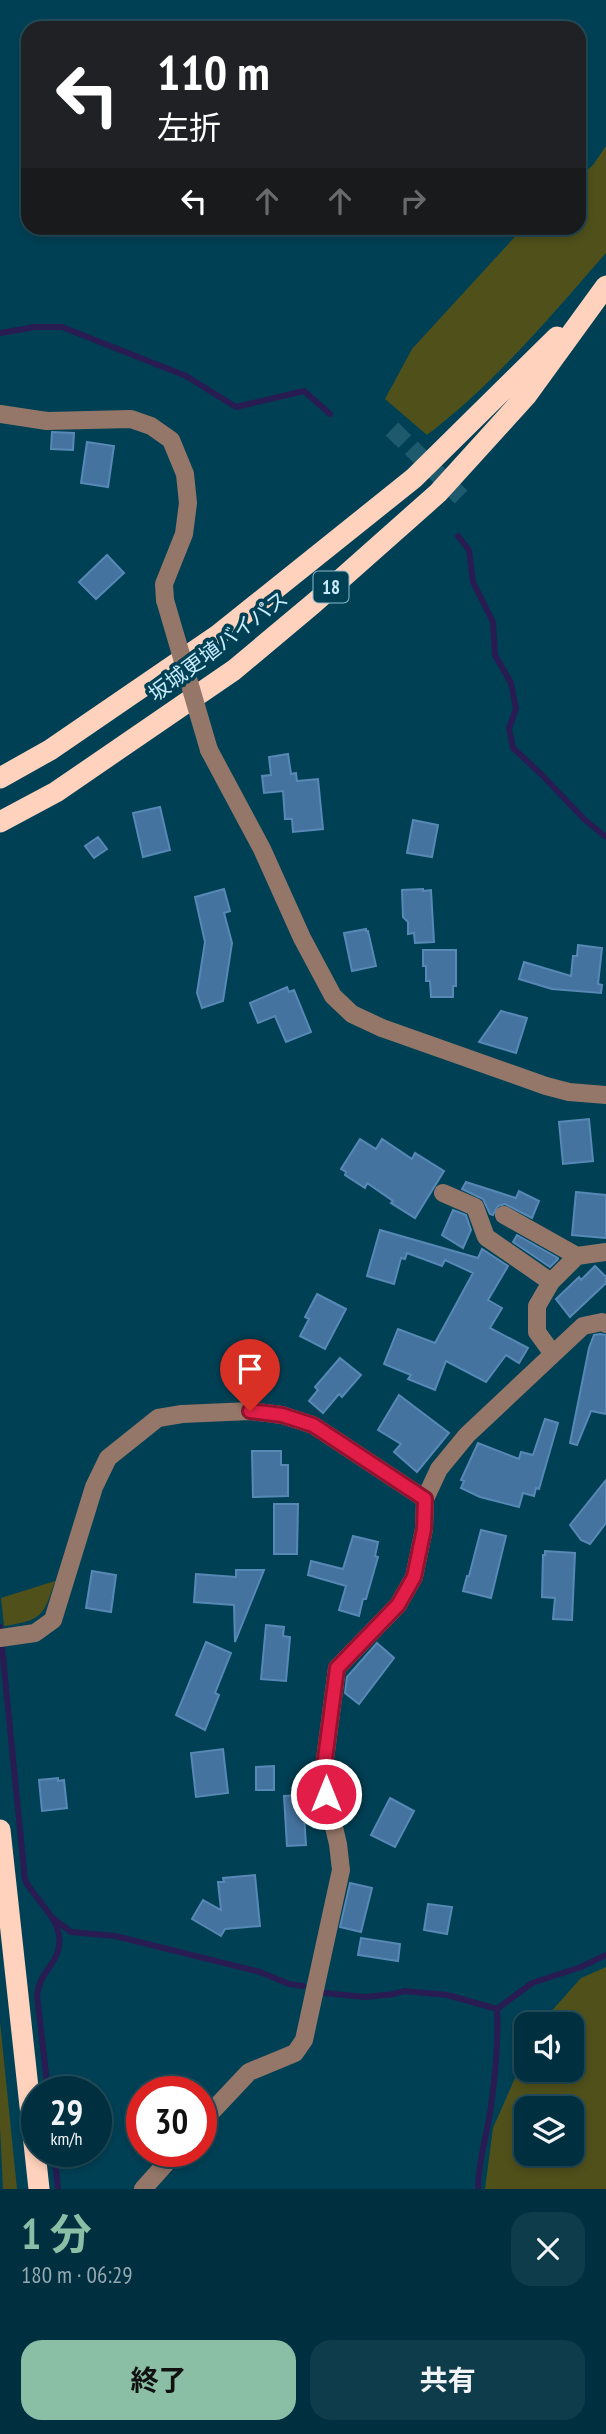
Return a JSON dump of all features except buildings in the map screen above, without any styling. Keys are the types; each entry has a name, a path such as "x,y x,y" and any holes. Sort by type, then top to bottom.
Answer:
{"highway":[{"name":"坂城更埴バイパス","path":"0,778 50,750 218,635 414,478 605,287"},
{"name":"坂城更埴バイパス","path":"0,822 56,792 223,678 314,603 438,492 526,396 605,287"},
{"path":"0,1830 39,2189"}],"street":[{"path":"0,414 47,421 131,419 151,426 171,440 185,474 188,503 184,534 164,584 165,600 209,750 262,849 302,938 333,996 352,1014 382,1028 545,1086 569,1092 606,1095"},
{"path":"443,1193 475,1207 486,1237 551,1282"},
{"path":"504,1215 577,1256"},
{"path":"553,1354 537,1332 537,1306 551,1282 577,1256 606,1252"},
{"path":"217,2106 249,2072 295,2053 304,2040 341,1870 323,1774 337,1668 398,1605 414,1577 424,1529 425,1499 439,1469 467,1435 583,1326 602,1322 606,1324"},
{"path":"3,1638 35,1633 53,1620 94,1487 108,1458 158,1418 182,1414 250,1411 282,1415 313,1425 425,1499"},
{"path":"143,2189 163,2167"}],"shaded area":[{"path":"606,146 606,253 498,372 427,435 385,399 412,349 517,235 586,235 586,171"},
{"path":"55,1581 39,1615 34,1619 4,1626 1,1598"},
{"path":"606,1967 606,2189 485,2189 493,2128 514,2080 584,2082 584,2012 551,2012 581,1978"},
{"path":"0,2022 17,2189 3,2189"}],"waterway":[{"path":"0,333 35,327 62,327 186,376 236,407 304,391 330,414"},
{"path":"458,536 469,550 473,582 493,622 495,655 511,683 516,709 509,728 513,748 585,820 606,837"},
{"path":"0,1627 25,1880 52,1917 59,1937 59,1948 41,1980 37,1995 46,2076"},
{"path":"54,1919 71,1932 115,1936 260,1972 289,1984 303,1986"},
{"path":"497,2009 532,1983 581,1967 606,1955"},
{"path":"324,1993 365,1997 404,1991 447,1995 497,2009 495,2074 478,2189"},
{"path":"56,2167 58,2189"}],"tunnel":[{"path":"392,429 461,497"}],"route":[{"path":"250,1411 282,1415 313,1425 425,1499 424,1529 414,1577 398,1605 337,1668 323,1774 326,1794"}]}
